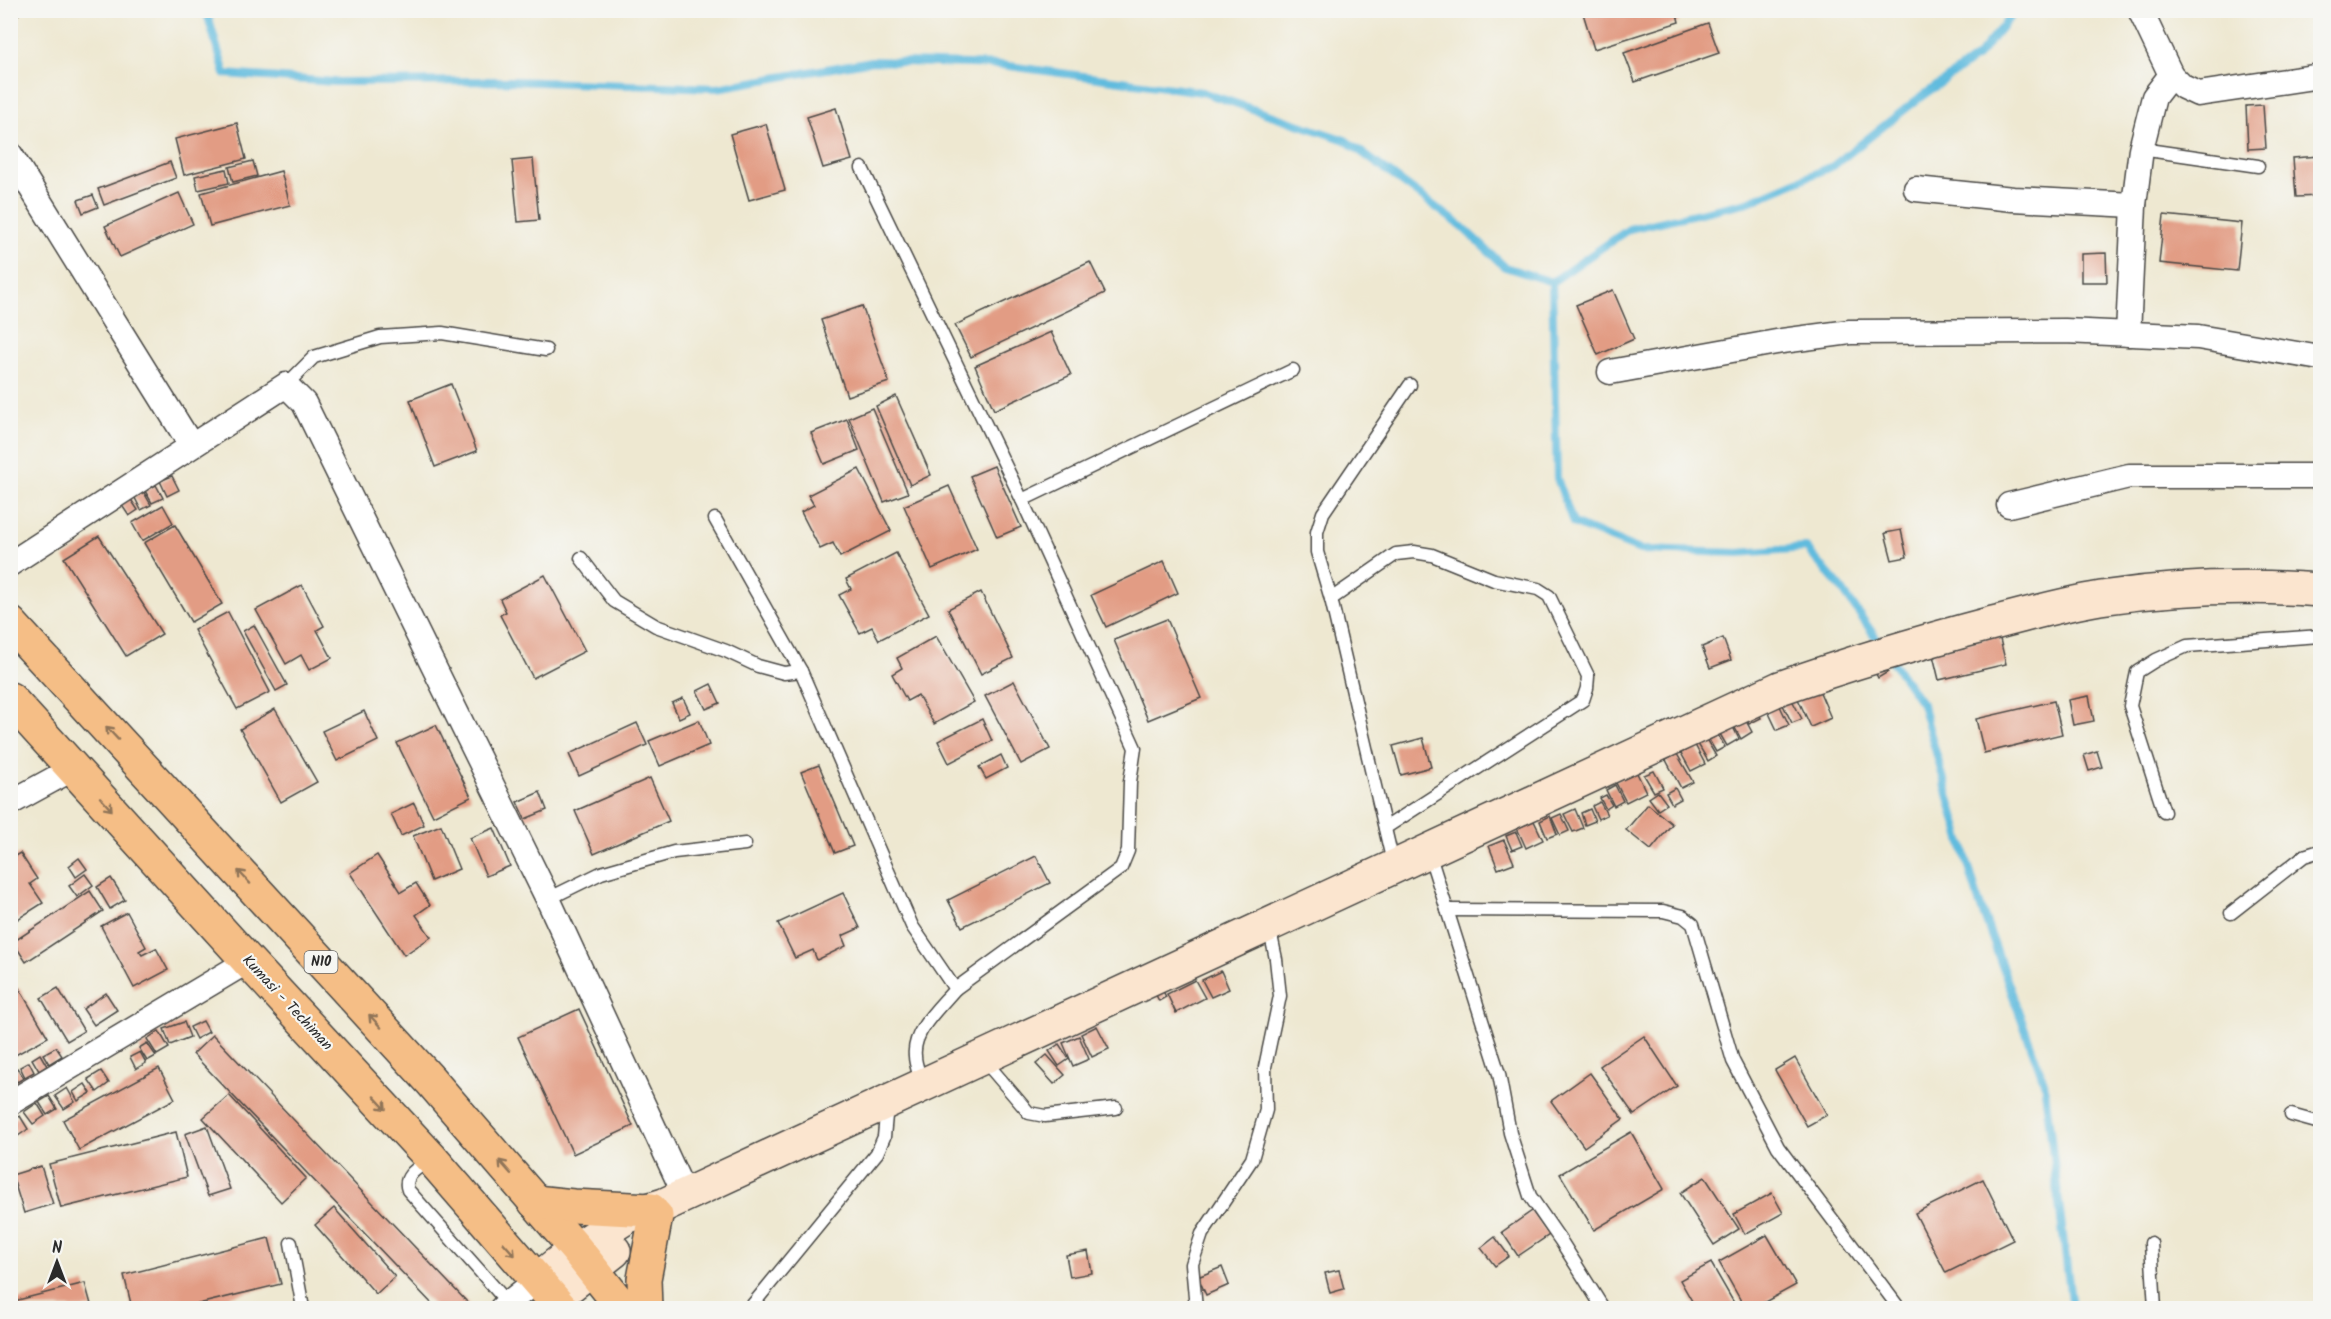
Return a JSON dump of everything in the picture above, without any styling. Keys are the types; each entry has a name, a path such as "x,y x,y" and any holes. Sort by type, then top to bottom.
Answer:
{"highway":[{"name":"N10","path":"10,623 430,1080 623,1308"},
{"name":"Kumasi - Techiman","path":"10,699 431,1158 551,1296"},
{"path":"535,1203 664,1206 644,1279 645,1308"}],"street":[{"path":"2140,10 2171,75 2183,87 2198,94 2320,76"},
{"path":"2128,334 2134,205 2141,149 2154,97 2171,75"},
{"path":"10,154 191,445"},
{"path":"1916,189 2013,199 2134,205"},
{"path":"1610,372 1782,341 1850,332 2065,331 2198,337 2320,358"},
{"path":"10,564 285,385 304,403 548,898 664,1206"},
{"path":"2009,505 2129,476 2320,476"},
{"path":"505,1306 551,1296 583,1259 640,1232 664,1206 1780,688 1853,662 1912,645 2028,614 2107,597 2191,590 2294,588 2320,590"},
{"path":"10,803 74,768"},
{"path":"10,1102 248,961"}],"lane":[{"path":"2141,149 2258,166"},
{"path":"862,168 1022,500 1135,748 1130,782 1128,851 1121,868 955,990 923,1028 916,1042 914,1056 922,1085"},
{"path":"285,385 314,357 380,337 442,333 546,350"},
{"path":"1022,500 1293,370"},
{"path":"1394,868 1331,599 1317,552 1317,532 1323,513 1410,385"},
{"path":"715,519 801,671 912,926 955,990"},
{"path":"1331,599 1396,554 1414,552 1432,555 1494,580 1538,589 1549,596 1588,676 1583,699 1385,828"},
{"path":"581,558 614,601 656,626 726,651 758,666 784,673 801,671"},
{"path":"2164,812 2130,706 2137,672 2156,660 2187,646 2320,636"},
{"path":"548,898 601,873 674,852 745,844"},
{"path":"2230,913 2304,856 2320,851"},
{"path":"1429,852 1499,1074 1510,1133 1530,1196 1562,1241 1603,1308"},
{"path":"1447,910 1663,911 1683,916 1693,924 1733,1061 1778,1148 1899,1308"},
{"path":"1196,1308 1192,1264 1202,1234 1252,1159 1266,1110 1265,1067 1280,996 1269,926"},
{"path":"982,1058 1029,1113 1045,1116 1116,1108"},
{"path":"750,1308 877,1153 884,1137 888,1101"},
{"path":"2291,1115 2320,1123"},
{"path":"431,1158 407,1178 408,1190 505,1306"},
{"path":"291,1243 303,1308"},
{"path":"2151,1243 2154,1308"}],"building":[{"path":"10,10 26,10 10,19"},
{"path":"1582,10 1676,10 1679,22 1594,49"},
{"path":"1708,23 1719,53 1635,82 1624,53"},
{"path":"2263,105 2266,148 2248,149 2246,106"},
{"path":"836,108 852,160 823,168 807,117"},
{"path":"237,123 246,159 184,175 175,139"},
{"path":"766,124 785,190 749,200 730,134"},
{"path":"2320,156 2320,196 2296,197 2293,158"},
{"path":"533,159 539,220 518,222 512,161"},
{"path":"253,161 257,176 233,182 229,167"},
{"path":"170,162 176,178 104,205 98,189"},
{"path":"226,169 229,183 198,190 195,176"},
{"path":"281,171 290,205 210,226 201,193"},
{"path":"179,193 193,224 120,257 105,226"},
{"path":"93,195 98,207 83,213 78,200"},
{"path":"2164,215 2242,223 2237,271 2159,263"},
{"path":"2106,253 2107,282 2081,282 2081,254"},
{"path":"1090,262 1105,293 971,357 955,325"},
{"path":"1613,290 1634,339 1598,355 1576,305"},
{"path":"862,306 889,382 847,396 821,320"},
{"path":"1051,332 1071,375 994,410 975,366"},
{"path":"451,384 477,451 435,467 410,400"},
{"path":"896,396 931,475 910,485 876,406"},
{"path":"872,408 908,493 884,502 849,418"},
{"path":"847,419 859,450 824,464 811,433"},
{"path":"994,466 1021,527 997,537 970,476"},
{"path":"859,469 891,531 840,557 833,543 820,549 801,512 814,505 808,495"},
{"path":"172,476 179,490 167,496 160,481"},
{"path":"156,485 163,498 152,503 145,491"},
{"path":"949,486 977,549 932,569 904,506"},
{"path":"143,491 151,505 141,510 134,496"},
{"path":"130,498 138,510 129,516 121,504"},
{"path":"163,505 173,523 142,541 132,523"},
{"path":"175,525 222,604 191,622 144,543"},
{"path":"1901,530 1907,557 1892,560 1885,533"},
{"path":"99,536 162,634 126,656 64,558"},
{"path":"896,553 929,614 879,640 872,627 860,633 839,595 851,589 846,579"},
{"path":"1164,561 1178,593 1106,627 1091,595"},
{"path":"545,575 585,651 533,678 500,615 506,612 500,599"},
{"path":"302,585 324,626 317,630 332,658 309,670 301,655 286,664 256,610"},
{"path":"981,592 1013,658 981,674 948,609"},
{"path":"228,612 270,692 237,709 194,630"},
{"path":"1167,619 1201,698 1148,720 1114,640"},
{"path":"254,625 287,685 276,691 243,631"},
{"path":"1999,635 2006,664 1939,680 1932,651"},
{"path":"936,636 974,702 934,724 918,695 907,701 892,674 902,668 897,658"},
{"path":"1723,638 1731,660 1710,668 1702,647"},
{"path":"1884,664 1888,672 1878,678 1874,670"},
{"path":"1014,681 1050,749 1021,764 985,696"},
{"path":"711,684 720,703 706,709 697,691"},
{"path":"1819,690 1831,718 1811,727 1798,699"},
{"path":"2089,696 2094,721 2073,725 2068,700"},
{"path":"683,698 690,713 679,718 672,703"},
{"path":"1791,698 1802,719 1792,723 1782,703"},
{"path":"2054,701 2062,734 1984,753 1976,719"},
{"path":"1779,704 1789,725 1777,730 1767,709"},
{"path":"275,709 317,782 281,802 240,729"},
{"path":"1756,709 1761,718 1749,724 1744,715"},
{"path":"364,711 378,741 337,761 322,731"},
{"path":"982,719 992,741 949,763 938,741"},
{"path":"1745,719 1752,732 1741,739 1734,726"},
{"path":"699,720 709,745 660,766 649,741"},
{"path":"637,723 647,745 579,776 569,754"},
{"path":"436,725 471,797 433,816 397,743"},
{"path":"1733,727 1739,739 1727,746 1720,734"},
{"path":"1718,735 1725,747 1716,752 1709,740"},
{"path":"1423,738 1431,767 1401,775 1393,746"},
{"path":"1706,739 1716,756 1708,761 1698,744"},
{"path":"1695,745 1705,764 1691,771 1681,753"},
{"path":"2097,751 2102,767 2089,771 2084,755"},
{"path":"1677,754 1693,782 1681,788 1666,760"},
{"path":"1001,755 1007,768 986,779 979,767"},
{"path":"819,765 853,846 835,853 801,772"},
{"path":"1636,771 1646,792 1626,802 1615,781"},
{"path":"1654,771 1663,788 1654,792 1644,775"},
{"path":"650,778 669,821 594,854 575,811"},
{"path":"1615,785 1623,801 1614,806 1606,790"},
{"path":"1675,788 1681,799 1672,804 1666,793"},
{"path":"540,792 547,810 525,819 517,802"},
{"path":"1658,792 1667,804 1658,810 1649,798"},
{"path":"1606,795 1612,805 1606,809 1600,798"},
{"path":"1600,802 1607,815 1598,819 1592,806"},
{"path":"414,803 424,825 401,836 391,814"},
{"path":"1648,804 1672,824 1651,850 1626,830"},
{"path":"1575,809 1583,828 1573,832 1564,814"},
{"path":"1590,809 1595,821 1585,825 1581,813"},
{"path":"1561,814 1569,831 1560,835 1552,818"},
{"path":"1550,816 1557,834 1547,838 1540,821"},
{"path":"1534,821 1543,840 1526,848 1517,828"},
{"path":"441,825 459,869 431,881 413,836"},
{"path":"494,828 510,866 486,876 470,838"},
{"path":"1516,832 1522,846 1512,850 1506,836"},
{"path":"1504,840 1514,863 1498,869 1489,846"},
{"path":"20,853 37,879 30,884 43,903 10,924 10,854 13,857"},
{"path":"377,855 401,892 416,883 430,905 416,915 431,937 404,955 350,873"},
{"path":"1036,856 1050,883 962,927 948,900"},
{"path":"79,858 87,869 76,877 69,866"},
{"path":"85,874 93,885 77,897 69,886"},
{"path":"111,878 125,900 110,909 97,887"},
{"path":"90,891 103,911 26,962 13,942"},
{"path":"843,893 860,928 842,936 846,946 817,960 813,950 795,958 778,923"},
{"path":"127,912 146,947 139,951 142,955 156,948 168,970 134,988 101,926"},
{"path":"1221,971 1229,989 1211,997 1202,980"},
{"path":"1195,980 1205,998 1176,1013 1167,994"},
{"path":"19,988 48,1037 10,1058 10,993"},
{"path":"58,988 84,1031 67,1041 41,998"},
{"path":"1162,989 1166,997 1159,1001 1155,993"},
{"path":"106,993 117,1010 94,1025 83,1009"},
{"path":"579,1009 633,1126 573,1154 518,1037"},
{"path":"203,1021 209,1032 196,1039 190,1027"},
{"path":"184,1022 190,1037 170,1045 164,1029"},
{"path":"1097,1026 1109,1049 1092,1057 1081,1034"},
{"path":"159,1031 169,1048 157,1055 147,1039"},
{"path":"213,1035 469,1304 465,1308 436,1308 193,1054"},
{"path":"1079,1036 1089,1059 1073,1066 1063,1043"},
{"path":"1644,1036 1677,1086 1634,1115 1600,1066"},
{"path":"147,1043 156,1056 147,1061 139,1048"},
{"path":"1059,1044 1069,1059 1059,1066 1049,1051"},
{"path":"56,1047 62,1056 49,1064 43,1054"},
{"path":"140,1052 146,1063 136,1069 130,1057"},
{"path":"40,1054 47,1066 39,1071 32,1059"},
{"path":"1047,1055 1065,1075 1054,1084 1036,1064"},
{"path":"1795,1058 1827,1115 1807,1126 1775,1070"},
{"path":"29,1062 34,1072 25,1077 20,1067"},
{"path":"17,1068 24,1078 17,1082 11,1072"},
{"path":"159,1068 175,1099 79,1150 63,1120"},
{"path":"101,1071 109,1083 97,1092 88,1079"},
{"path":"1590,1073 1623,1119 1584,1147 1551,1101"},
{"path":"85,1084 91,1093 78,1101 73,1092"},
{"path":"67,1088 75,1102 64,1109 55,1096"},
{"path":"229,1095 306,1178 281,1202 203,1118"},
{"path":"49,1096 57,1109 47,1115 39,1102"},
{"path":"37,1103 45,1116 33,1124 24,1112"},
{"path":"20,1116 28,1129 18,1136 10,1121"},
{"path":"207,1126 230,1189 208,1196 185,1134"},
{"path":"176,1132 187,1177 61,1208 49,1164"},
{"path":"1631,1132 1664,1189 1594,1230 1560,1174"},
{"path":"41,1166 53,1204 24,1213 12,1175"},
{"path":"1705,1177 1739,1229 1714,1245 1680,1193"},
{"path":"1983,1179 2013,1240 1946,1273 1915,1213"},
{"path":"1772,1193 1783,1213 1745,1234 1734,1214"},
{"path":"334,1208 395,1277 376,1294 315,1225"},
{"path":"1532,1211 1549,1235 1518,1256 1502,1232"},
{"path":"1767,1235 1796,1285 1754,1308 1745,1308 1719,1262"},
{"path":"1495,1237 1509,1256 1495,1266 1481,1248"},
{"path":"269,1238 281,1284 182,1308 132,1308 124,1275"},
{"path":"1088,1251 1092,1273 1070,1277 1066,1255"},
{"path":"1711,1263 1737,1308 1696,1308 1680,1280"},
{"path":"1222,1267 1229,1285 1206,1295 1198,1277"},
{"path":"1339,1270 1344,1289 1330,1293 1325,1273"},
{"path":"85,1283 92,1308 10,1308 10,1302"},
{"path":"366,1304 367,1308 351,1308"}],"waterway":[{"path":"206,10 225,74 335,82 512,81 717,88 872,61 1001,65 1202,92 1345,140 1460,225 1505,267 1552,282 1629,229 1748,202 1833,166 1918,99 1977,57 2016,10"},
{"path":"1552,282 1557,478 1573,523 1640,550 1738,553 1806,548 1841,588 1881,645"},
{"path":"1891,660 1922,704 1979,902 2044,1082 2072,1308"}]}
